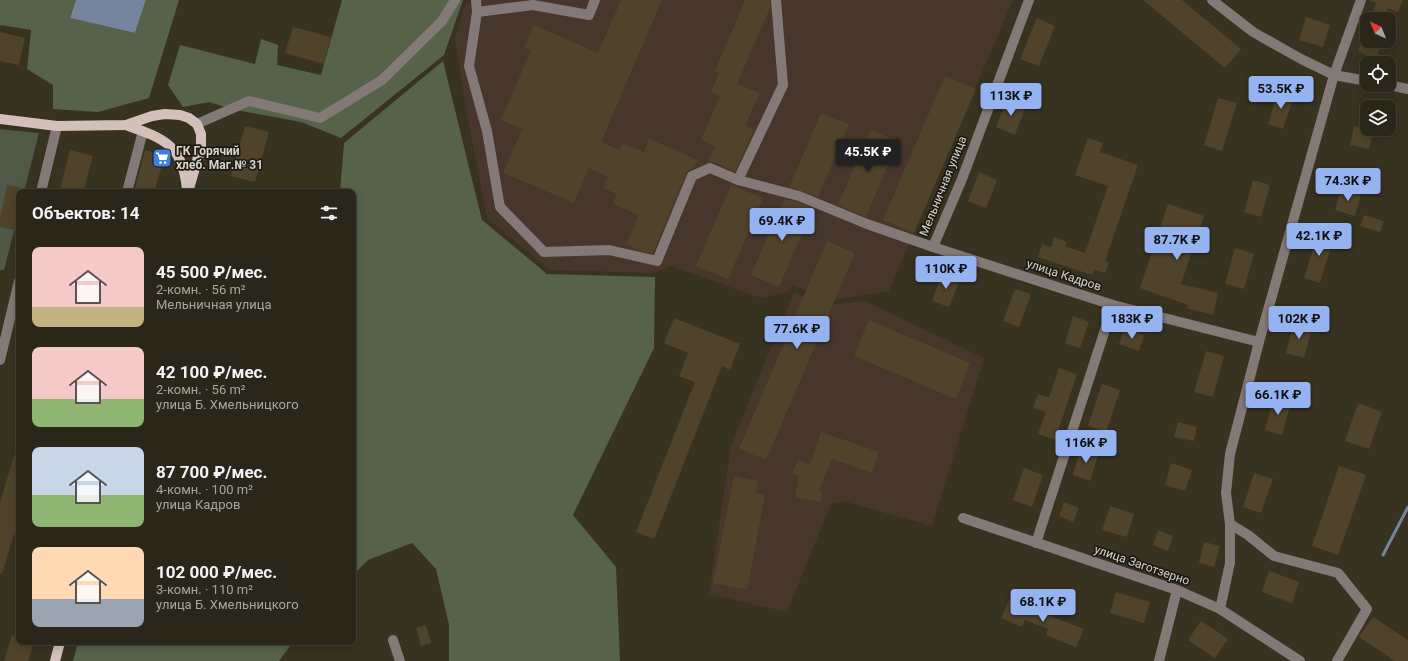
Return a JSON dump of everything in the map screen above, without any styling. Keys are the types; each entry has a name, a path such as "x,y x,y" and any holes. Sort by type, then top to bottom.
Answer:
{"main road":[{"path":"0,119 56,126 126,125 152,116 165,114 180,115 189,118 196,124 201,134 201,147 188,189"},
{"path":"143,131 152,116"},
{"path":"126,125 162,140 173,149 181,160 185,173 187,189"},
{"path":"181,160 192,162 199,157"},
{"path":"55,661 59,645"}],"street":[{"path":"196,124 248,101 320,118 382,80 442,21 455,0"},
{"path":"476,0 477,12 533,5 589,15 595,0"},
{"path":"738,180 783,85 776,0"},
{"name":"Мельничная улица","path":"933,247 962,179 1029,0"},
{"path":"1212,0 1253,32 1301,59 1334,74 1360,80"},
{"path":"1220,608 1230,563 1230,524 1226,493 1230,454 1259,342 1334,74 1361,0"},
{"name":"улица Кадров","path":"477,12 469,66 487,131 500,206 544,252 609,250 656,261 692,176 710,168 738,180 799,196 867,224 933,247 1113,305 1259,342"},
{"path":"1396,86 1408,89"},
{"path":"42,189 56,126"},
{"path":"128,189 143,131"},
{"path":"0,360 16,294"},
{"path":"1036,543 1113,305"},
{"name":"улица Заготзерно","path":"963,518 1177,590 1220,608 1300,661"},
{"path":"1230,524 1274,556 1338,572 1367,609 1338,661"},
{"path":"1159,661 1177,590"},
{"path":"393,640 400,661"}],"shaded area":[{"path":"473,0 1013,0 889,291 832,300 792,285 788,292 761,298 671,266 654,273 549,270 487,218 467,115 455,39 465,4"},
{"path":"794,292 826,305 865,301 984,358 932,526 843,501 831,504 787,612 709,594 731,445"}],"green space":[{"path":"0,0 76,0 70,18 135,33 146,0 179,0 149,98 98,112 53,109 53,85 27,69 31,30 0,26"},
{"path":"342,0 463,0 444,55 341,138 301,122 231,109 209,102 183,107 168,85 180,45 255,64 261,39 278,45 277,65 321,75"},
{"path":"443,61 482,220 547,274 655,277 654,348 573,515 616,567 620,661 449,661 449,625 436,569 412,543 368,560 356,572 356,189 340,189 344,143"},
{"path":"0,129 39,133 25,189 16,189 16,224 4,270 0,270"},
{"path":"77,645 291,645 279,661 73,661"}],"water":[{"path":"76,0 146,0 135,33 70,18"}],"building":[{"path":"621,0 662,0 601,142 619,150 622,143 644,152 649,139 698,160 694,168 689,170 686,174 653,253 641,251 626,244 639,215 613,204 617,194 603,188 608,177 589,168 574,203 503,173 522,129 501,120 531,50 524,47 534,25 598,53"},
{"path":"745,0 770,0 770,8 737,84 760,93 745,126 754,130 735,172 713,162 708,162 715,146 701,140 720,96 711,92 719,73 715,71"},
{"path":"1143,0 1182,0 1241,49 1225,68"},
{"path":"1369,0 1403,0 1398,12 1388,8 1386,12 1373,12 1376,3"},
{"path":"1306,17 1330,25 1323,47 1299,40"},
{"path":"1037,18 1055,26 1039,66 1020,59"},
{"path":"293,27 331,37 324,64 285,53"},
{"path":"0,32 25,38 19,65 0,61"},
{"path":"1360,46 1360,48 1380,48 1377,56 1371,56 1358,51"},
{"path":"945,76 976,89 914,233 883,220"},
{"path":"1278,91 1294,96 1283,129 1268,124"},
{"path":"1218,98 1237,103 1222,151 1204,145"},
{"path":"1007,99 1026,106 1015,135 996,127"},
{"path":"821,113 849,124 818,197 789,187"},
{"path":"245,126 269,132 255,182 231,176"},
{"path":"1354,126 1360,127 1360,136 1372,136 1369,149 1350,145"},
{"path":"870,130 898,141 866,217 838,205"},
{"path":"1088,138 1103,143 1100,152 1138,165 1105,261 1109,263 1105,273 1094,270 1092,275 1038,257 1042,244 1051,247 1054,237 1067,242 1065,246 1085,253 1108,186 1075,175"},
{"path":"70,150 93,156 84,189 60,189"},
{"path":"145,150 165,155 155,189 135,189"},
{"path":"979,172 997,180 986,208 968,201"},
{"path":"1253,180 1270,185 1261,217 1244,212"},
{"path":"7,185 19,187 19,189 16,189 16,230 0,227 0,219"},
{"path":"731,185 763,198 728,279 696,266"},
{"path":"1341,189 1361,194 1355,216 1335,210"},
{"path":"784,199 797,202 813,209 779,287 751,275"},
{"path":"1168,204 1204,216 1181,284 1218,293 1213,315 1187,308 1188,305 1140,288"},
{"path":"1364,215 1384,221 1380,232 1360,226"},
{"path":"1319,231 1334,236 1320,283 1304,278"},
{"path":"827,241 855,253 766,460 739,449"},
{"path":"1235,248 1254,254 1244,289 1225,284"},
{"path":"942,273 960,280 949,307 932,301"},
{"path":"1015,289 1031,294 1019,327 1003,321"},
{"path":"1073,316 1089,322 1080,348 1065,343"},
{"path":"674,318 740,344 730,370 722,366 654,539 636,532 695,382 679,376 688,353 664,343"},
{"path":"869,320 970,363 956,399 854,356"},
{"path":"1294,323 1312,328 1304,358 1286,353"},
{"path":"1124,329 1144,335 1139,351 1119,344"},
{"path":"1206,351 1224,356 1213,397 1194,392"},
{"path":"1059,368 1077,374 1055,440 1038,434 1046,412 1033,408 1038,394 1049,398"},
{"path":"1102,384 1120,390 1106,432 1088,426"},
{"path":"1274,397 1291,402 1282,435 1265,430"},
{"path":"1358,403 1382,412 1369,449 1345,441"},
{"path":"1178,422 1197,427 1194,441 1174,437"},
{"path":"821,432 879,452 872,473 832,459 819,491 822,492 820,502 795,497 799,476 792,473 798,460 810,465"},
{"path":"1081,447 1099,452 1090,481 1073,475"},
{"path":"16,449 16,528 2,574 0,573 0,502"},
{"path":"1171,463 1192,470 1185,491 1165,485"},
{"path":"1339,466 1366,475 1338,555 1312,546"},
{"path":"1024,468 1043,475 1032,507 1013,500"},
{"path":"1254,473 1273,479 1261,513 1243,507"},
{"path":"734,476 758,481 756,493 765,495 747,590 713,583"},
{"path":"1064,502 1079,508 1073,522 1059,516"},
{"path":"1110,506 1134,514 1127,537 1102,530"},
{"path":"1158,530 1173,536 1168,551 1153,545"},
{"path":"1204,542 1220,546 1214,567 1199,563"},
{"path":"1269,571 1299,582 1292,603 1262,592"},
{"path":"1116,592 1150,602 1144,623 1110,613"},
{"path":"1009,600 1084,629 1076,647 1046,635 1048,629 1025,620 1022,627 1001,618"},
{"path":"1373,617 1408,640 1408,661 1395,661 1359,637"},
{"path":"1201,621 1228,639 1215,658 1188,640"},
{"path":"426,625 431,643 421,646 416,628"},
{"path":"12,635 16,636 16,645 33,645 28,661 4,661"}],"waterway":[{"path":"1383,555 1408,507"}],"place":[{"name":"ГК Горячий хлеб. Маг.№ 31","path":"162,158"}]}
